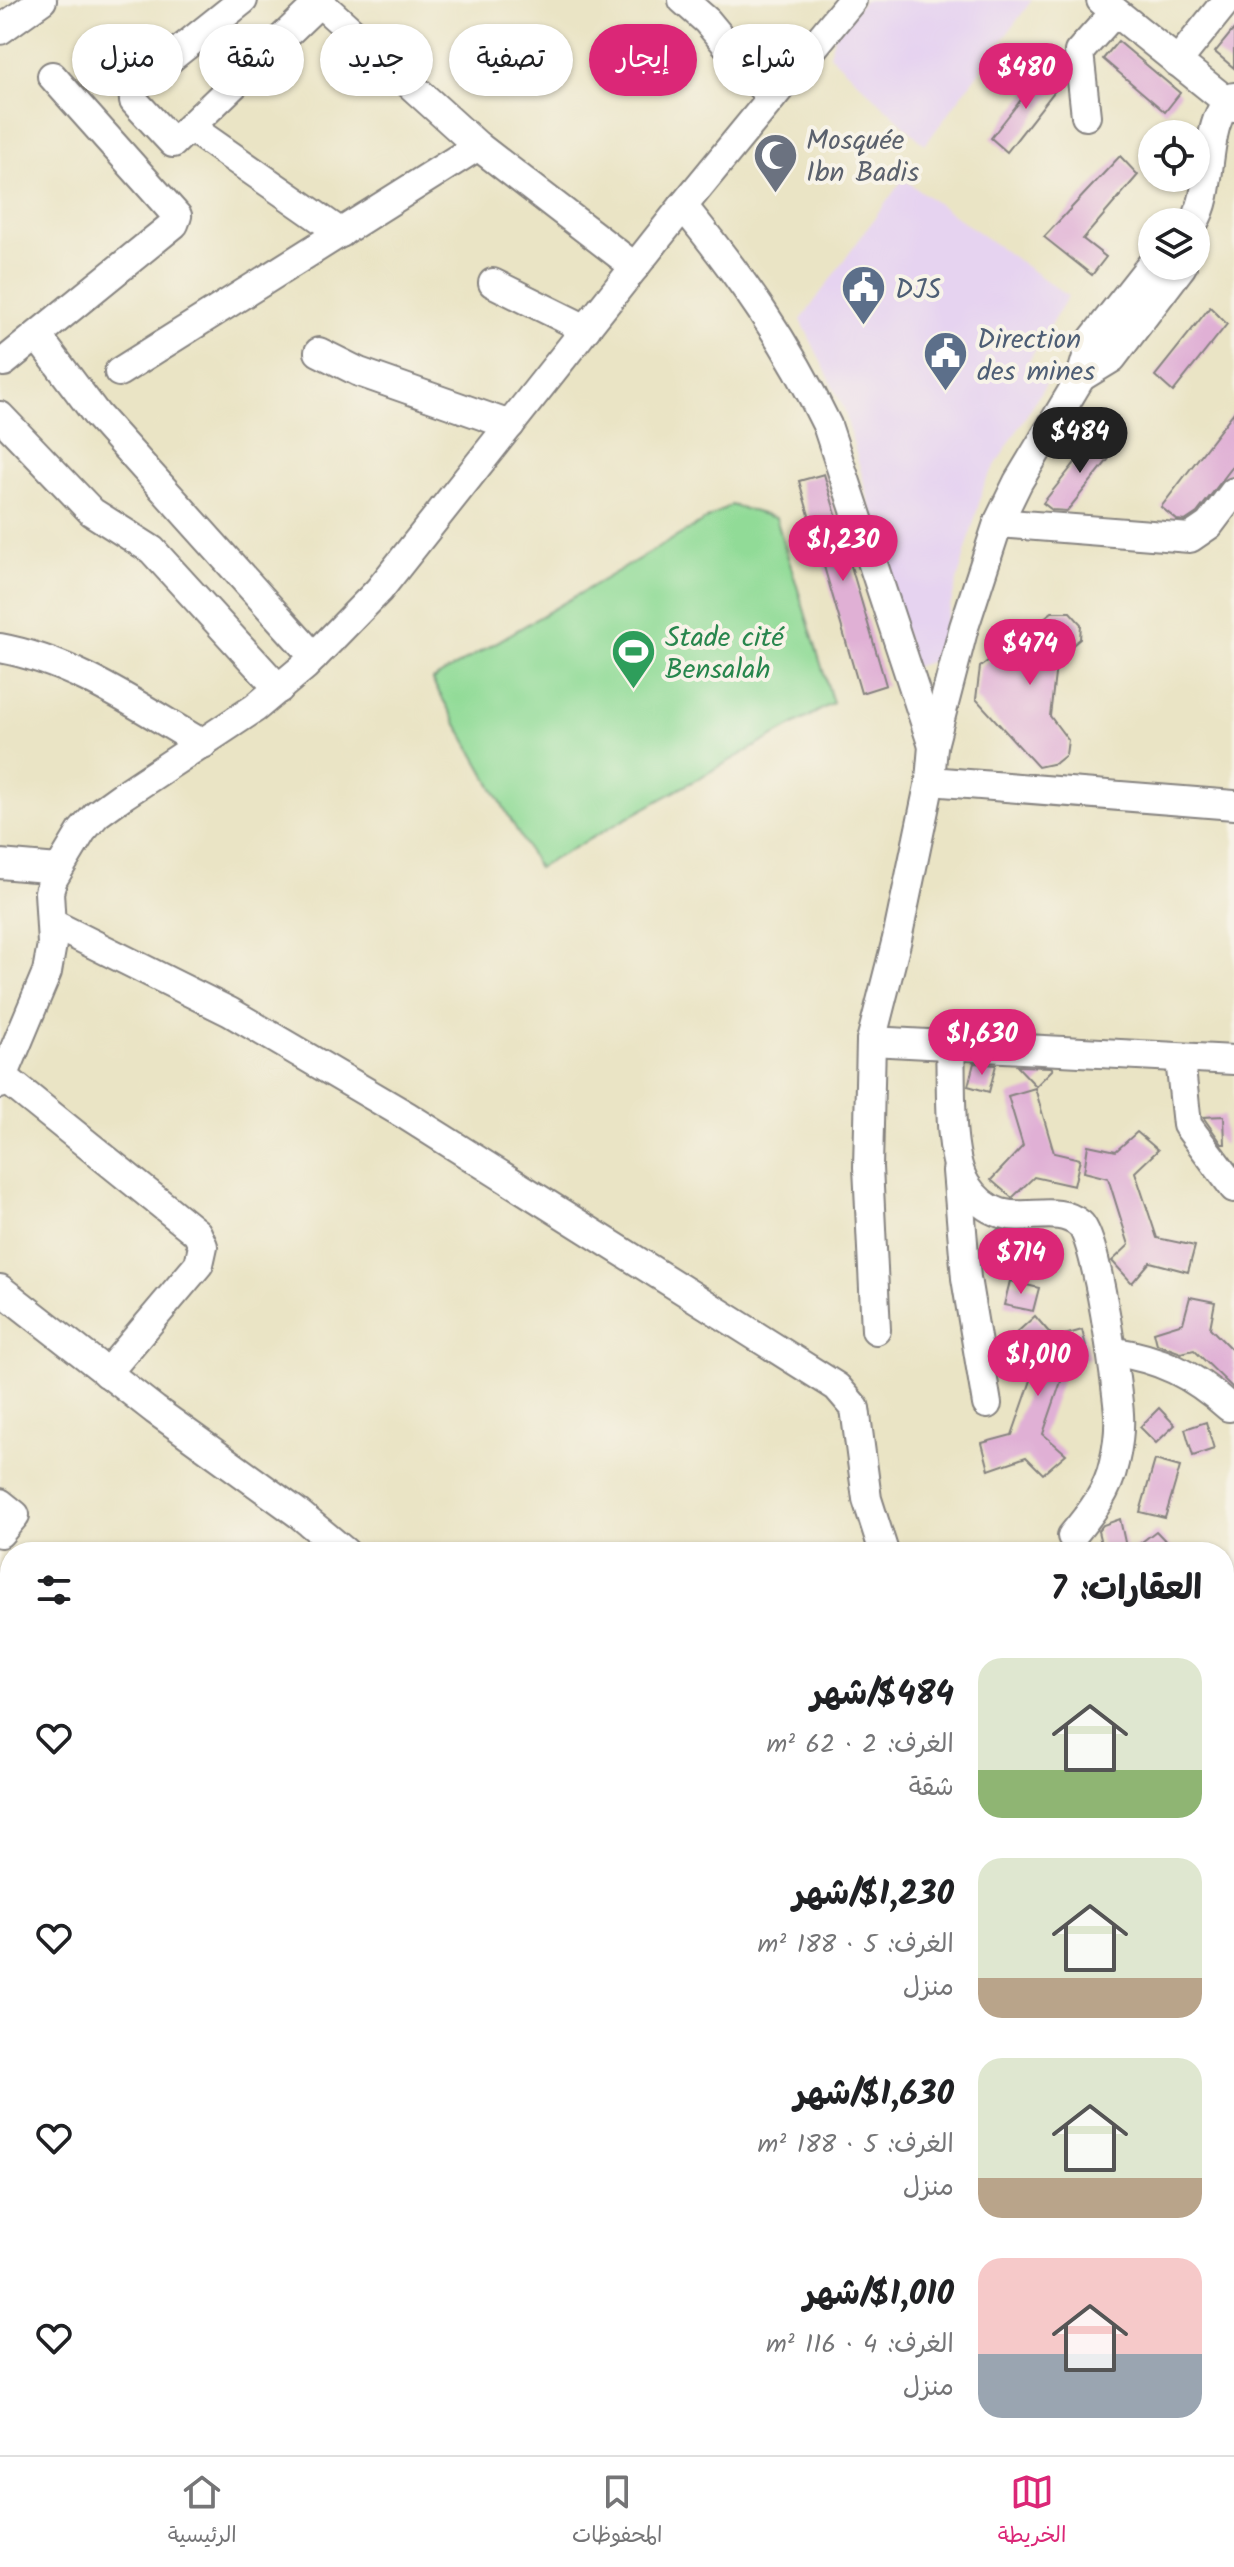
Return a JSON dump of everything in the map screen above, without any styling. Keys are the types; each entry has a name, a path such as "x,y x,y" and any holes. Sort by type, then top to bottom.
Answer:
{"street":[{"path":"243,0 133,88 134,101 173,143 320,1 478,146 635,267"},
{"path":"683,0 707,21 771,98"},
{"path":"107,1373 199,1264 203,1246 197,1233 2,1079 25,1018 47,972 51,923 49,892 58,869 82,831 97,814 279,689 379,590 683,206 852,0"},
{"path":"1177,62 1227,0"},
{"path":"0,30 36,1"},
{"path":"1086,116 1079,52 1108,6 1232,102 1211,145 1205,201 1201,208"},
{"path":"4,362 174,224 177,216 52,76"},
{"path":"191,128 341,233"},
{"path":"119,372 478,146"},
{"path":"683,206 762,307 803,375 827,425 933,746"},
{"path":"876,1330 868,1167 871,1041 897,939 930,781 933,746 964,627 998,523 1018,482 1081,377 1092,340 1139,280"},
{"path":"1081,377 1112,358 1171,280"},
{"path":"493,283 586,329"},
{"path":"38,337 96,414 314,657"},
{"path":"319,352 359,372 510,425"},
{"path":"0,416 92,512 152,550 279,689"},
{"path":"998,523 1190,538 1209,525 1234,492"},
{"path":"0,648 43,658 90,677 203,744"},
{"path":"930,781 1234,805"},
{"path":"0,864 58,869"},
{"path":"51,923 244,1020 407,1116 837,1387 855,1408 867,1499 881,1542"},
{"path":"871,1041 950,1047 1009,1045 1180,1059 1234,1060"},
{"path":"950,1047 966,1278 987,1404"},
{"path":"1180,1059 1187,1125 1234,1188"},
{"path":"957,1170 969,1189 988,1207 1009,1217 1068,1215 1084,1226 1111,1351 1119,1413 1114,1465 1093,1511 1072,1536"},
{"path":"0,1289 333,1542"},
{"path":"1111,1351 1169,1365 1199,1380 1229,1407"},
{"path":"0,1503 15,1515 0,1533"}],"shaded area":[{"path":"864,0 1032,0 925,145 829,54 835,35"},
{"path":"903,179 1068,296 1027,364 1046,384 985,482 935,660 914,667 844,409 801,320"}],"green space":[{"name":"Stade cité Bensalah","path":"731,505 776,518 833,703 538,868 432,680"}],"building":[{"path":"1234,29 1234,68 1215,52"},
{"path":"1118,41 1180,93 1165,112 1103,59"},
{"path":"1045,69 1060,84 1007,152 991,138"},
{"path":"1120,156 1138,175 1083,239 1106,257 1092,275 1044,237"},
{"path":"1210,307 1227,324 1173,392 1155,376"},
{"path":"1234,412 1234,465 1197,513 1185,521 1177,520 1161,507"},
{"path":"1097,435 1116,450 1067,511 1052,510 1043,503"},
{"path":"824,474 886,685 861,693 799,481"},
{"path":"1052,612 1070,612 1081,624 1080,639 1057,658 1050,716 1068,740 1066,755 1056,763 1038,767 976,699 980,667"},
{"path":"974,1063 996,1065 989,1092 968,1086"},
{"path":"1017,1066 1051,1067 1053,1069 1036,1086"},
{"path":"1035,1088 1054,1153 1080,1159 1074,1186 1034,1177 1012,1198 991,1180 1023,1146 1008,1096"},
{"path":"1224,1116 1225,1144 1222,1144 1203,1117"},
{"path":"1137,1132 1158,1150 1135,1172 1157,1238 1195,1246 1188,1272 1150,1262 1132,1283 1112,1261 1129,1245 1108,1178 1084,1172 1088,1145 1116,1151"},
{"path":"998,1229 1011,1232 1021,1242 1001,1263 982,1244"},
{"path":"1050,1237 1059,1266 1035,1272 1026,1245"},
{"path":"1010,1281 1039,1288 1033,1311 1004,1305"},
{"path":"1190,1297 1215,1302 1210,1328 1234,1352 1234,1389 1194,1350 1181,1353 1157,1344 1154,1332 1183,1323"},
{"path":"1035,1316 1054,1338 1082,1330 1089,1358 1067,1364 1043,1434 1066,1454 1043,1474 1026,1457 989,1470 982,1443 1012,1435 1037,1363 1013,1336"},
{"path":"1159,1408 1175,1425 1156,1443 1140,1427"},
{"path":"1206,1422 1214,1449 1193,1456 1185,1429"},
{"path":"1155,1460 1180,1467 1165,1518 1140,1512"},
{"path":"1120,1519 1125,1542 1101,1542 1098,1531 1103,1525"},
{"path":"1156,1531 1166,1542 1142,1542"}],"place":[{"name":"Mosquée Ibn Badis","path":"775,194"},
{"name":"DJS","path":"864,327"},
{"name":"Direction des mines","path":"946,393"},
{"name":"Stade cité Bensalah","path":"634,691"}]}
